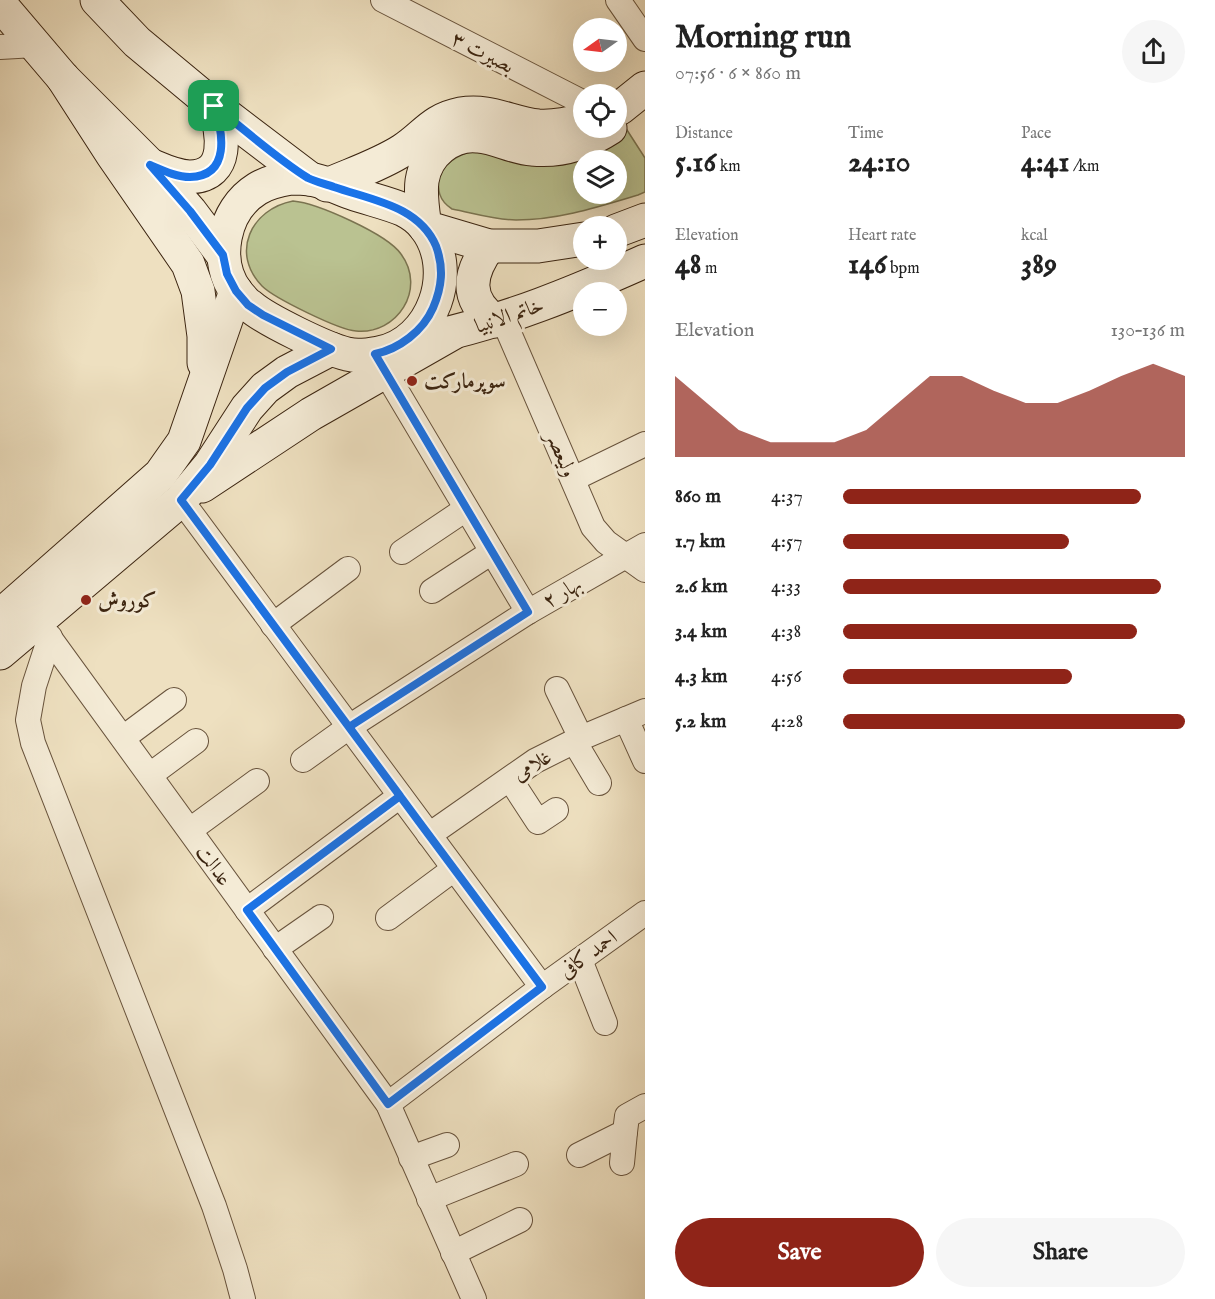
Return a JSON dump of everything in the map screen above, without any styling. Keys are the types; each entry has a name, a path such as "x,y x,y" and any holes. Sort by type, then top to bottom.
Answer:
{"main road":[{"path":"97,0 137,42 214,106 318,182"},
{"path":"0,4 63,78 150,165 190,211 223,255"},
{"path":"63,78 188,264 198,291 204,336 201,396"},
{"path":"150,165 175,175 189,177 201,176 211,170 222,152 220,124 214,106"},
{"path":"318,182 392,157 404,150 435,123 460,114 475,112 491,114 538,126 573,122"},
{"path":"27,618 181,500 311,414 417,331 430,314 440,291 442,272 439,254 425,227 421,191 422,179 433,156 441,147 463,136 476,135 515,146 548,150 582,143 588,138"},
{"path":"387,356 348,354 331,349 263,315 248,305 236,291 227,274 223,255 225,236 231,218 241,202 256,190 273,181 291,178 318,182 403,210 425,227 489,246 538,246 573,241"},
{"path":"627,227 645,220"},
{"path":"489,246 476,266 472,287 479,307 499,320"},
{"name":"خاتم الانبیا","path":"387,356 499,320 596,284 645,261"},
{"path":"0,653 27,618 160,475 184,441 236,291"},
{"path":"181,500 210,465 247,408 265,388 287,372 331,349"}],"street":[{"name":"بصیرت ۳","path":"383,0 573,98"},
{"path":"423,0 449,34"},
{"path":"618,0 645,39"},
{"path":"0,47 35,45"},
{"name":"ولیعصر","path":"499,320 593,527 606,542 635,551 645,570"},
{"path":"387,356 466,509 528,612"},
{"path":"573,479 645,444"},
{"path":"181,500 542,987"},
{"path":"402,552 466,509"},
{"name":"بهار ۲","path":"303,759 528,612 635,551"},
{"path":"432,591 492,552"},
{"path":"273,625 348,569"},
{"path":"27,618 34,686 28,720 33,743 214,1206 236,1269 243,1299"},
{"name":"عدالت","path":"27,618 123,738 388,1104 474,1299"},
{"path":"557,689 599,783"},
{"path":"123,738 174,700"},
{"path":"636,715 645,761"},
{"name":"غلامی","path":"429,835 535,761 636,715"},
{"path":"150,776 196,741"},
{"path":"510,779 538,822 556,810"},
{"path":"190,830 257,781"},
{"path":"247,910 400,796"},
{"path":"388,918 454,869"},
{"name":"احمد کافی","path":"388,1104 542,987 645,913"},
{"path":"275,949 321,917"},
{"path":"580,960 605,1023"},
{"path":"622,1163 627,1116 645,1106"},
{"path":"579,1155 625,1132"},
{"path":"411,1158 447,1145"},
{"path":"429,1199 516,1164"},
{"path":"453,1254 520,1220"}],"green space":[{"path":"627,130 645,158 645,192 627,199 627,150 573,150 573,204 608,204 547,218 516,220 492,218 452,209 444,202 440,194 438,174 452,160 470,152 614,142 618,138 627,138"},
{"path":"293,201 318,207 351,221 382,238 401,254 411,281 404,307 395,318 384,326 356,331 322,319 262,286 252,273 247,260 250,234 256,223 266,213"}],"place":[{"name":"سوپرمارکت","path":"412,381"},
{"name":"کوروش","path":"86,600"}],"route":[{"path":"214,106 310,179 403,210 425,227 439,254 442,272 440,291 430,314 417,331 402,344 375,354 528,612 349,727 542,987 388,1104 247,910 400,796 181,500 210,465 247,408 265,388 287,372 331,349 263,315 248,305 236,291 227,274 223,255 190,211 150,165 175,175 189,177 201,176 211,170 222,152 220,124 214,106"}]}
